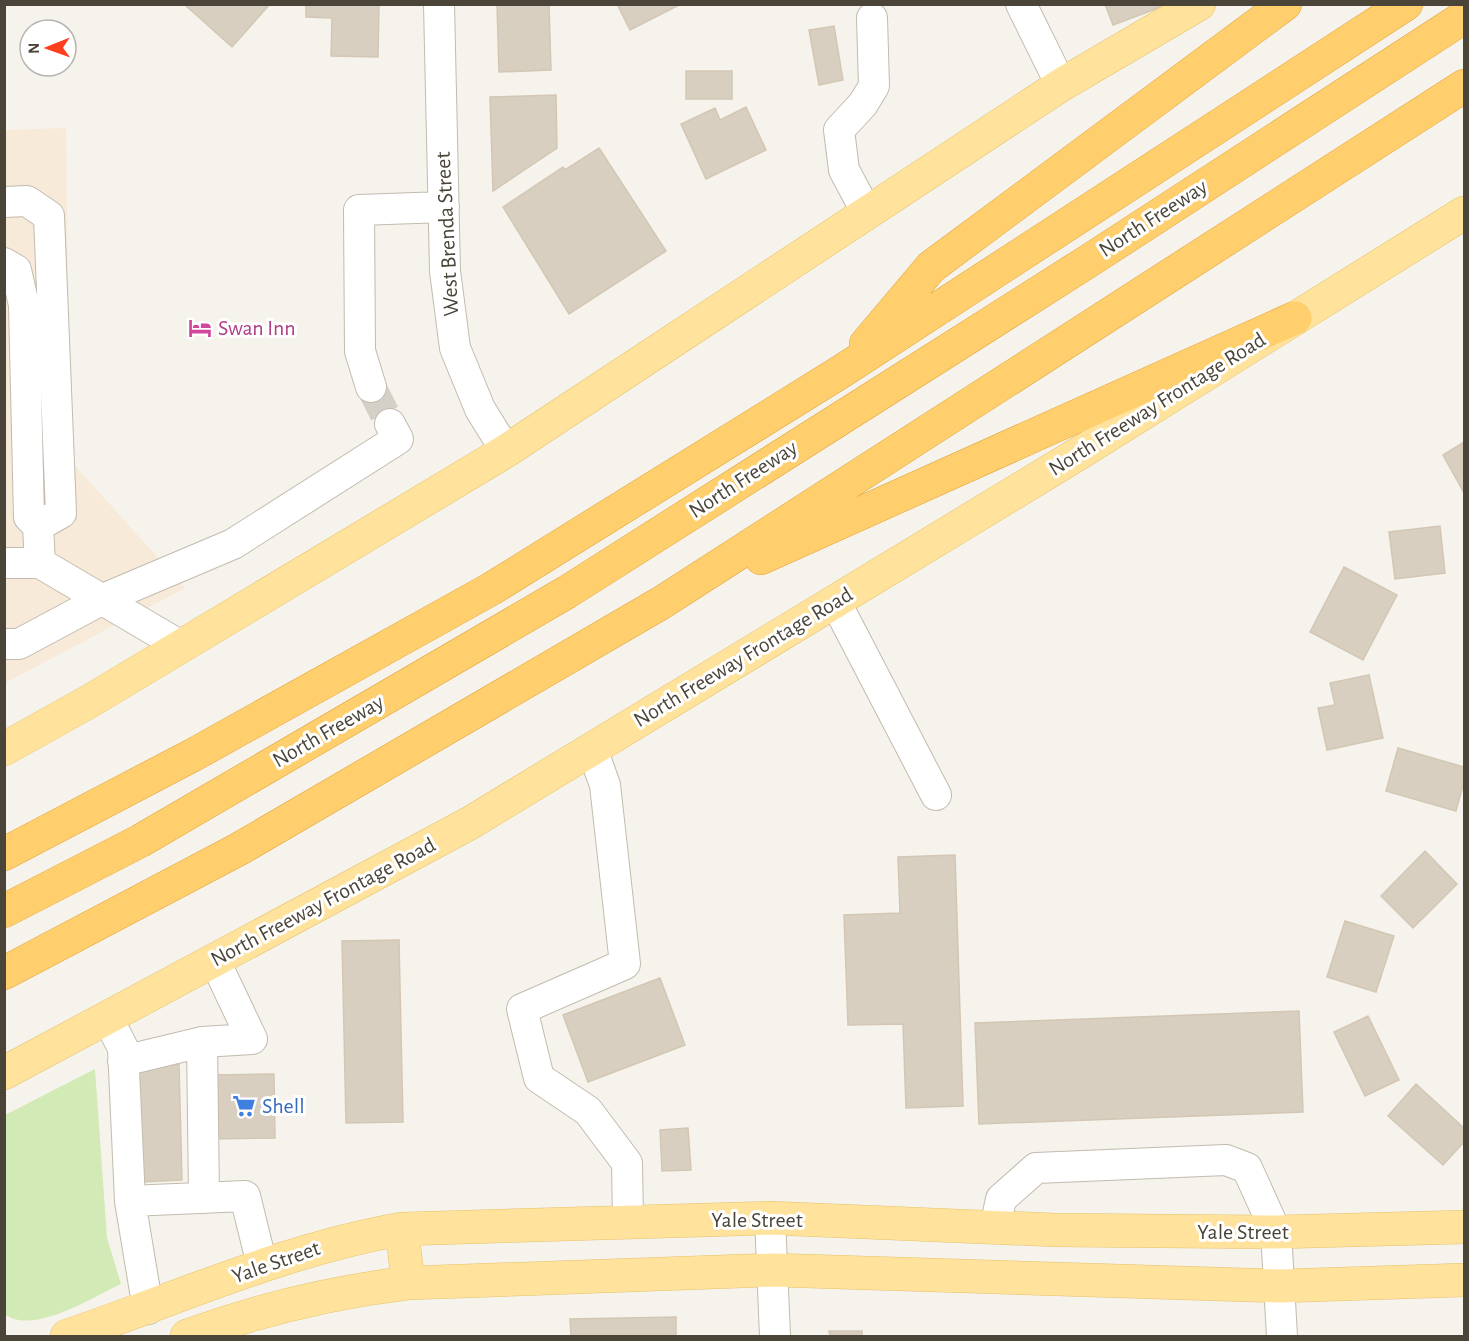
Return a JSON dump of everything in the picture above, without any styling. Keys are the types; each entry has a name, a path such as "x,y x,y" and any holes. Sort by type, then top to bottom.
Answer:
{"highway":[{"path":"842,371 932,267 1285,4"},
{"name":"North Freeway","path":"4,854 193,755 491,589 842,371 1406,4"},
{"name":"North Freeway","path":"4,911 140,842 567,592 1086,262 1464,16"},
{"path":"4,973 238,849 661,603 1464,86"},
{"path":"661,603 1295,318"}],"main road":[{"path":"4,749 506,451 1061,85 1199,4"},
{"name":"North Freeway Frontage Road","path":"4,1074 470,823 1464,213"},
{"name":"Yale Street","path":"68,1336 148,1309 262,1265 346,1238 402,1229 628,1220 770,1218 995,1228 1276,1232 1464,1227"},
{"path":"402,1229 408,1283"},
{"name":"Yale Street","path":"187,1336 305,1301 356,1289 408,1283 773,1270 1280,1286 1464,1280"}],"street":[{"name":"West Brenda Street","path":"439,4 445,271 455,348 480,409 506,451"},
{"path":"1021,4 1061,85"},
{"path":"867,213 844,170 839,130 863,104 874,86 872,18"},
{"path":"4,202 27,201 49,216 61,513 38,526"},
{"path":"371,387 360,351 359,210 444,207"},
{"path":"4,263 16,270 24,305 29,517 38,526 40,563"},
{"path":"4,644 19,644 103,599 233,544 398,439 390,424"},
{"path":"4,563 40,563 181,646"},
{"path":"835,601 936,795"},
{"path":"592,749 604,785 625,964 522,1010 539,1078 588,1111 627,1163 628,1220"},
{"path":"123,1061 202,1042 252,1039 215,961"},
{"path":"108,1019 123,1048 130,1202 148,1309"},
{"path":"202,1042 204,1198"},
{"path":"995,1228 1001,1199 1036,1168 1226,1160 1247,1168 1276,1232 1282,1336"},
{"path":"130,1202 245,1196 262,1265"},
{"path":"770,1218 775,1336"}],"shaded area":[{"path":"66,128 70,460 185,588 5,683 5,130"}],"green space":[{"path":"95,1069 107,1238 121,1284 46,1318 17,1320 5,1314 5,1115"}],"building":[{"path":"184,4 270,4 232,47"},
{"path":"306,4 379,4 378,57 331,56 332,18 306,17"},
{"path":"497,4 549,4 551,70 499,72"},
{"path":"617,4 681,4 630,30"},
{"path":"1105,4 1160,4 1161,7 1113,25"},
{"path":"834,26 843,80 819,85 809,30"},
{"path":"686,71 732,71 732,99 686,99"},
{"path":"556,95 557,148 493,191 490,97"},
{"path":"746,107 766,150 706,179 681,124 715,108 720,120"},
{"path":"599,148 666,251 569,314 503,207 563,167 565,170"},
{"path":"1464,442 1464,493 1443,455"},
{"path":"1440,526 1445,573 1395,579 1389,532"},
{"path":"1344,567 1397,595 1363,660 1310,632"},
{"path":"1369,675 1383,738 1327,750 1318,708 1335,705 1330,683"},
{"path":"1398,748 1464,767 1464,782 1456,811 1386,791"},
{"path":"1425,851 1457,884 1413,928 1381,896"},
{"path":"955,855 963,1106 906,1108 903,1024 848,1025 844,915 900,913 898,857"},
{"path":"1345,921 1394,936 1376,992 1327,977"},
{"path":"399,940 403,1122 346,1123 342,941"},
{"path":"660,978 685,1045 588,1082 563,1015"},
{"path":"1299,1011 1303,1112 979,1124 975,1023"},
{"path":"1368,1016 1399,1080 1365,1096 1334,1032"},
{"path":"179,1064 182,1180 142,1182 138,1066"},
{"name":"Shell","path":"274,1074 275,1138 214,1139 213,1075"},
{"path":"1416,1084 1464,1128 1464,1142 1443,1165 1388,1116"},
{"path":"688,1128 691,1170 662,1171 660,1130"},
{"path":"676,1317 676,1336 571,1336 570,1319"},
{"path":"829,1331 862,1331 862,1336 830,1336"}],"tunnel":[{"path":"371,387 390,424"}],"place":[{"name":"Swan Inn","path":"200,328"},
{"name":"Shell","path":"244,1106"}]}
